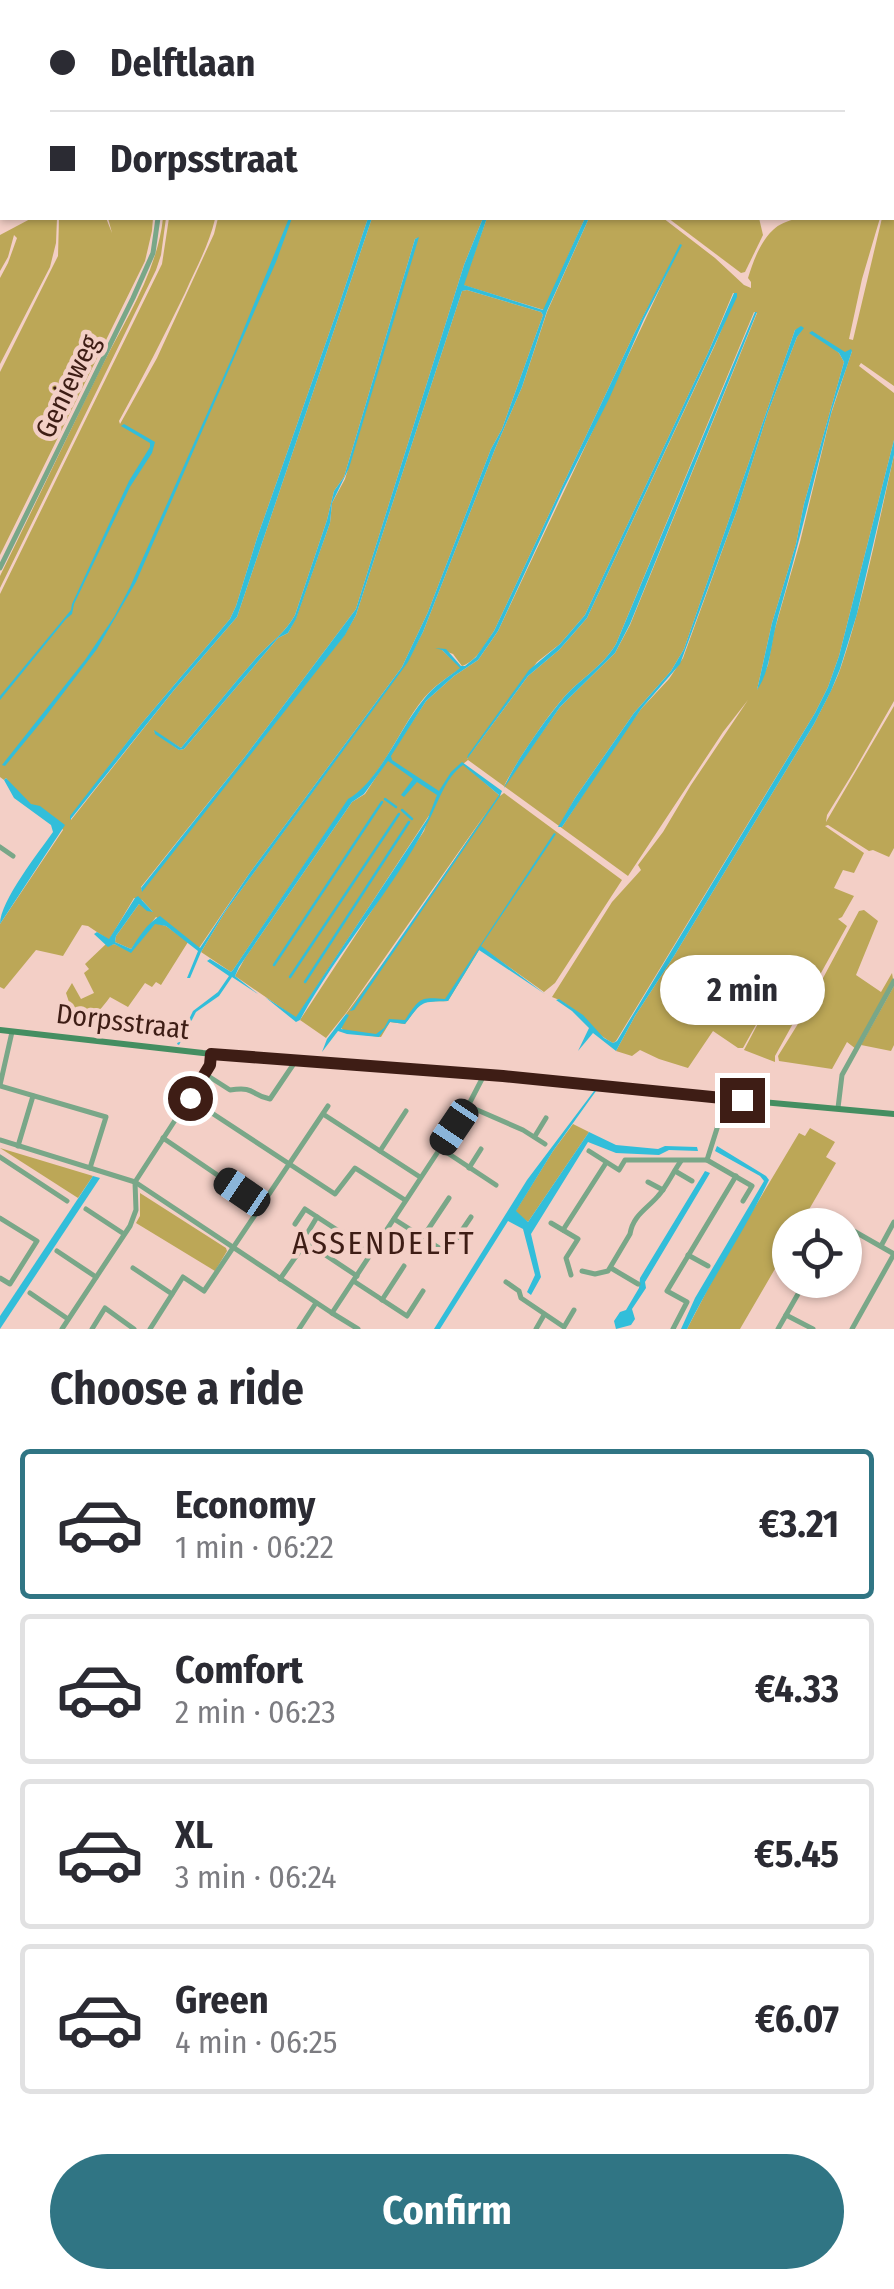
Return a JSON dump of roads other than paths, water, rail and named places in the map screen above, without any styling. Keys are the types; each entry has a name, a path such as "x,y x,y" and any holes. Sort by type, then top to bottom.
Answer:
{"street":[{"name":"Genieweg","path":"0,568 139,283 152,253 158,220"},
{"path":"0,848 13,856"},
{"path":"838,1108 842,1075 894,981"},
{"name":"Dorpsstraat","path":"0,1030 211,1054 894,1114"},
{"path":"12,1032 0,1085 106,1117 90,1168"},
{"path":"62,1329 135,1218 134,1182 205,1074 211,1054"},
{"path":"205,1074 230,1090 247,1087 270,1099 297,1060"},
{"path":"332,1313 468,1106 484,1075"},
{"path":"18,1146 34,1096"},
{"path":"190,1098 335,1194 355,1168 405,1200"},
{"path":"707,1160 720,1119 720,1099"},
{"path":"150,1329 183,1278 204,1291 328,1106"},
{"path":"468,1106 524,1130 545,1144"},
{"path":"380,1150 406,1112"},
{"path":"324,1114 420,1178"},
{"path":"534,1137 546,1118"},
{"path":"163,1138 263,1206"},
{"path":"0,1140 134,1182 358,1329"},
{"path":"440,1148 496,1185"},
{"path":"470,1168 482,1149"},
{"path":"588,1151 619,1170 625,1160 707,1160 752,1186 743,1201"},
{"path":"0,1157 67,1201"},
{"path":"582,1271 595,1274 611,1268 642,1208 650,1206 681,1160"},
{"path":"563,1230 606,1163"},
{"path":"674,1170 692,1181"},
{"path":"673,1329 687,1302 668,1291 736,1176"},
{"path":"648,1182 662,1190"},
{"path":"423,1238 449,1198"},
{"path":"86,1208 124,1234"},
{"path":"295,1224 305,1208 372,1252"},
{"path":"308,1232 318,1217"},
{"path":"394,1219 447,1251 471,1217"},
{"path":"0,1218 38,1241 10,1284 0,1278"},
{"path":"881,1246 894,1222"},
{"path":"552,1223 578,1238 566,1258 571,1275"},
{"path":"852,1329 894,1254 862,1236"},
{"path":"280,1279 306,1242 407,1316 423,1291"},
{"path":"57,1251 96,1277"},
{"path":"688,1255 708,1266"},
{"path":"382,1300 404,1266"},
{"path":"133,1268 172,1294"},
{"path":"611,1268 638,1284"},
{"path":"506,1282 519,1291 521,1298 564,1327 574,1310"},
{"path":"30,1293 68,1319"},
{"path":"778,1329 796,1298"},
{"path":"299,1329 316,1302"},
{"path":"92,1329 105,1308 134,1329"},
{"path":"786,1315 813,1329"},
{"path":"536,1329 546,1316"}],"water":[{"path":"291,220 136,582 97,649 42,721 2,765 114,617"},
{"path":"367,220 371,220 237,617 70,820 142,723 230,619"},
{"path":"482,220 486,220 464,285 543,310 584,220 588,220 547,311 522,387 408,662 225,912 190,978 198,951 166,926 155,924 131,953 114,944 108,947 94,934 109,939 138,896 153,912 139,904 115,942 131,949 147,926 160,916 200,948 249,874 402,667 502,429 543,315 467,290 462,291 356,615 345,635 142,892 141,888 356,609 464,265"},
{"path":"419,237 349,468 332,503 330,523 296,619 288,633 278,638 184,749 179,750 154,730 181,748 295,615 334,491 344,477 415,239"},
{"path":"680,244 498,631 478,660 426,701 391,756 439,791 462,762 502,791 500,796 350,1011 499,795 463,765 457,770 397,874 296,1022 265,997 296,1017 428,818 437,795 417,782 404,797 401,795 413,779 388,761 364,794 352,802 239,967 235,976 258,994 232,977 219,996 196,1012 177,1044 193,1011 218,992 229,976 207,961 233,970 348,799 370,780 428,694 460,668 435,648 446,649 465,666 494,631"},
{"path":"734,293 737,297 587,618 559,650 528,676 467,759 529,670 560,644 585,615"},
{"path":"755,312 615,653 560,707 504,788 550,714 616,644"},
{"path":"804,328 768,412 737,510 680,664 641,709 562,827 558,827 634,713 671,671 684,649 795,330"},
{"path":"812,331 845,352 852,351 832,410 768,664 757,690 844,362 839,353 809,333"},
{"path":"124,424 155,442 152,453 130,487 72,614 0,700 71,610 129,481 150,447 150,443 121,426"},
{"path":"894,440 894,455 857,614 840,669 814,724 616,1051 593,1033 578,1051 589,1028 556,1000 583,1015 604,1038 617,1041 815,713 839,656"},
{"path":"6,778 31,804 40,806 65,825 0,924 13,890 53,832 51,825 14,798"},
{"path":"554,833 481,946 545,994 479,950 448,1001 422,1004 405,1024 390,1022 379,1037 338,1031 322,1052 346,1014 349,1015 341,1029 376,1034 389,1019 405,1020 421,1000 445,999"},
{"path":"594,1091 516,1211 528,1222 589,1132 616,1145 697,1147 698,1151 669,1150 659,1155 616,1153 588,1142 531,1234 541,1277 531,1295 527,1292 535,1275 523,1229 508,1221 440,1329 434,1329 527,1180"},
{"path":"717,1146 769,1180 687,1329 681,1329 764,1181 715,1151"},
{"path":"705,1171 710,1173 632,1309 635,1319 631,1325 616,1329 614,1321 626,1310 639,1288 640,1278"},
{"path":"93,1176 100,1178 0,1329 0,1316"}],"waterway":[{"path":"385,799 396,807"},
{"path":"274,965 382,802"},
{"path":"402,810 412,819"},
{"path":"290,977 399,814"},
{"path":"305,982 409,822"}],"district":[{"name":"ASSENDELFT","path":"384,1243"}]}
